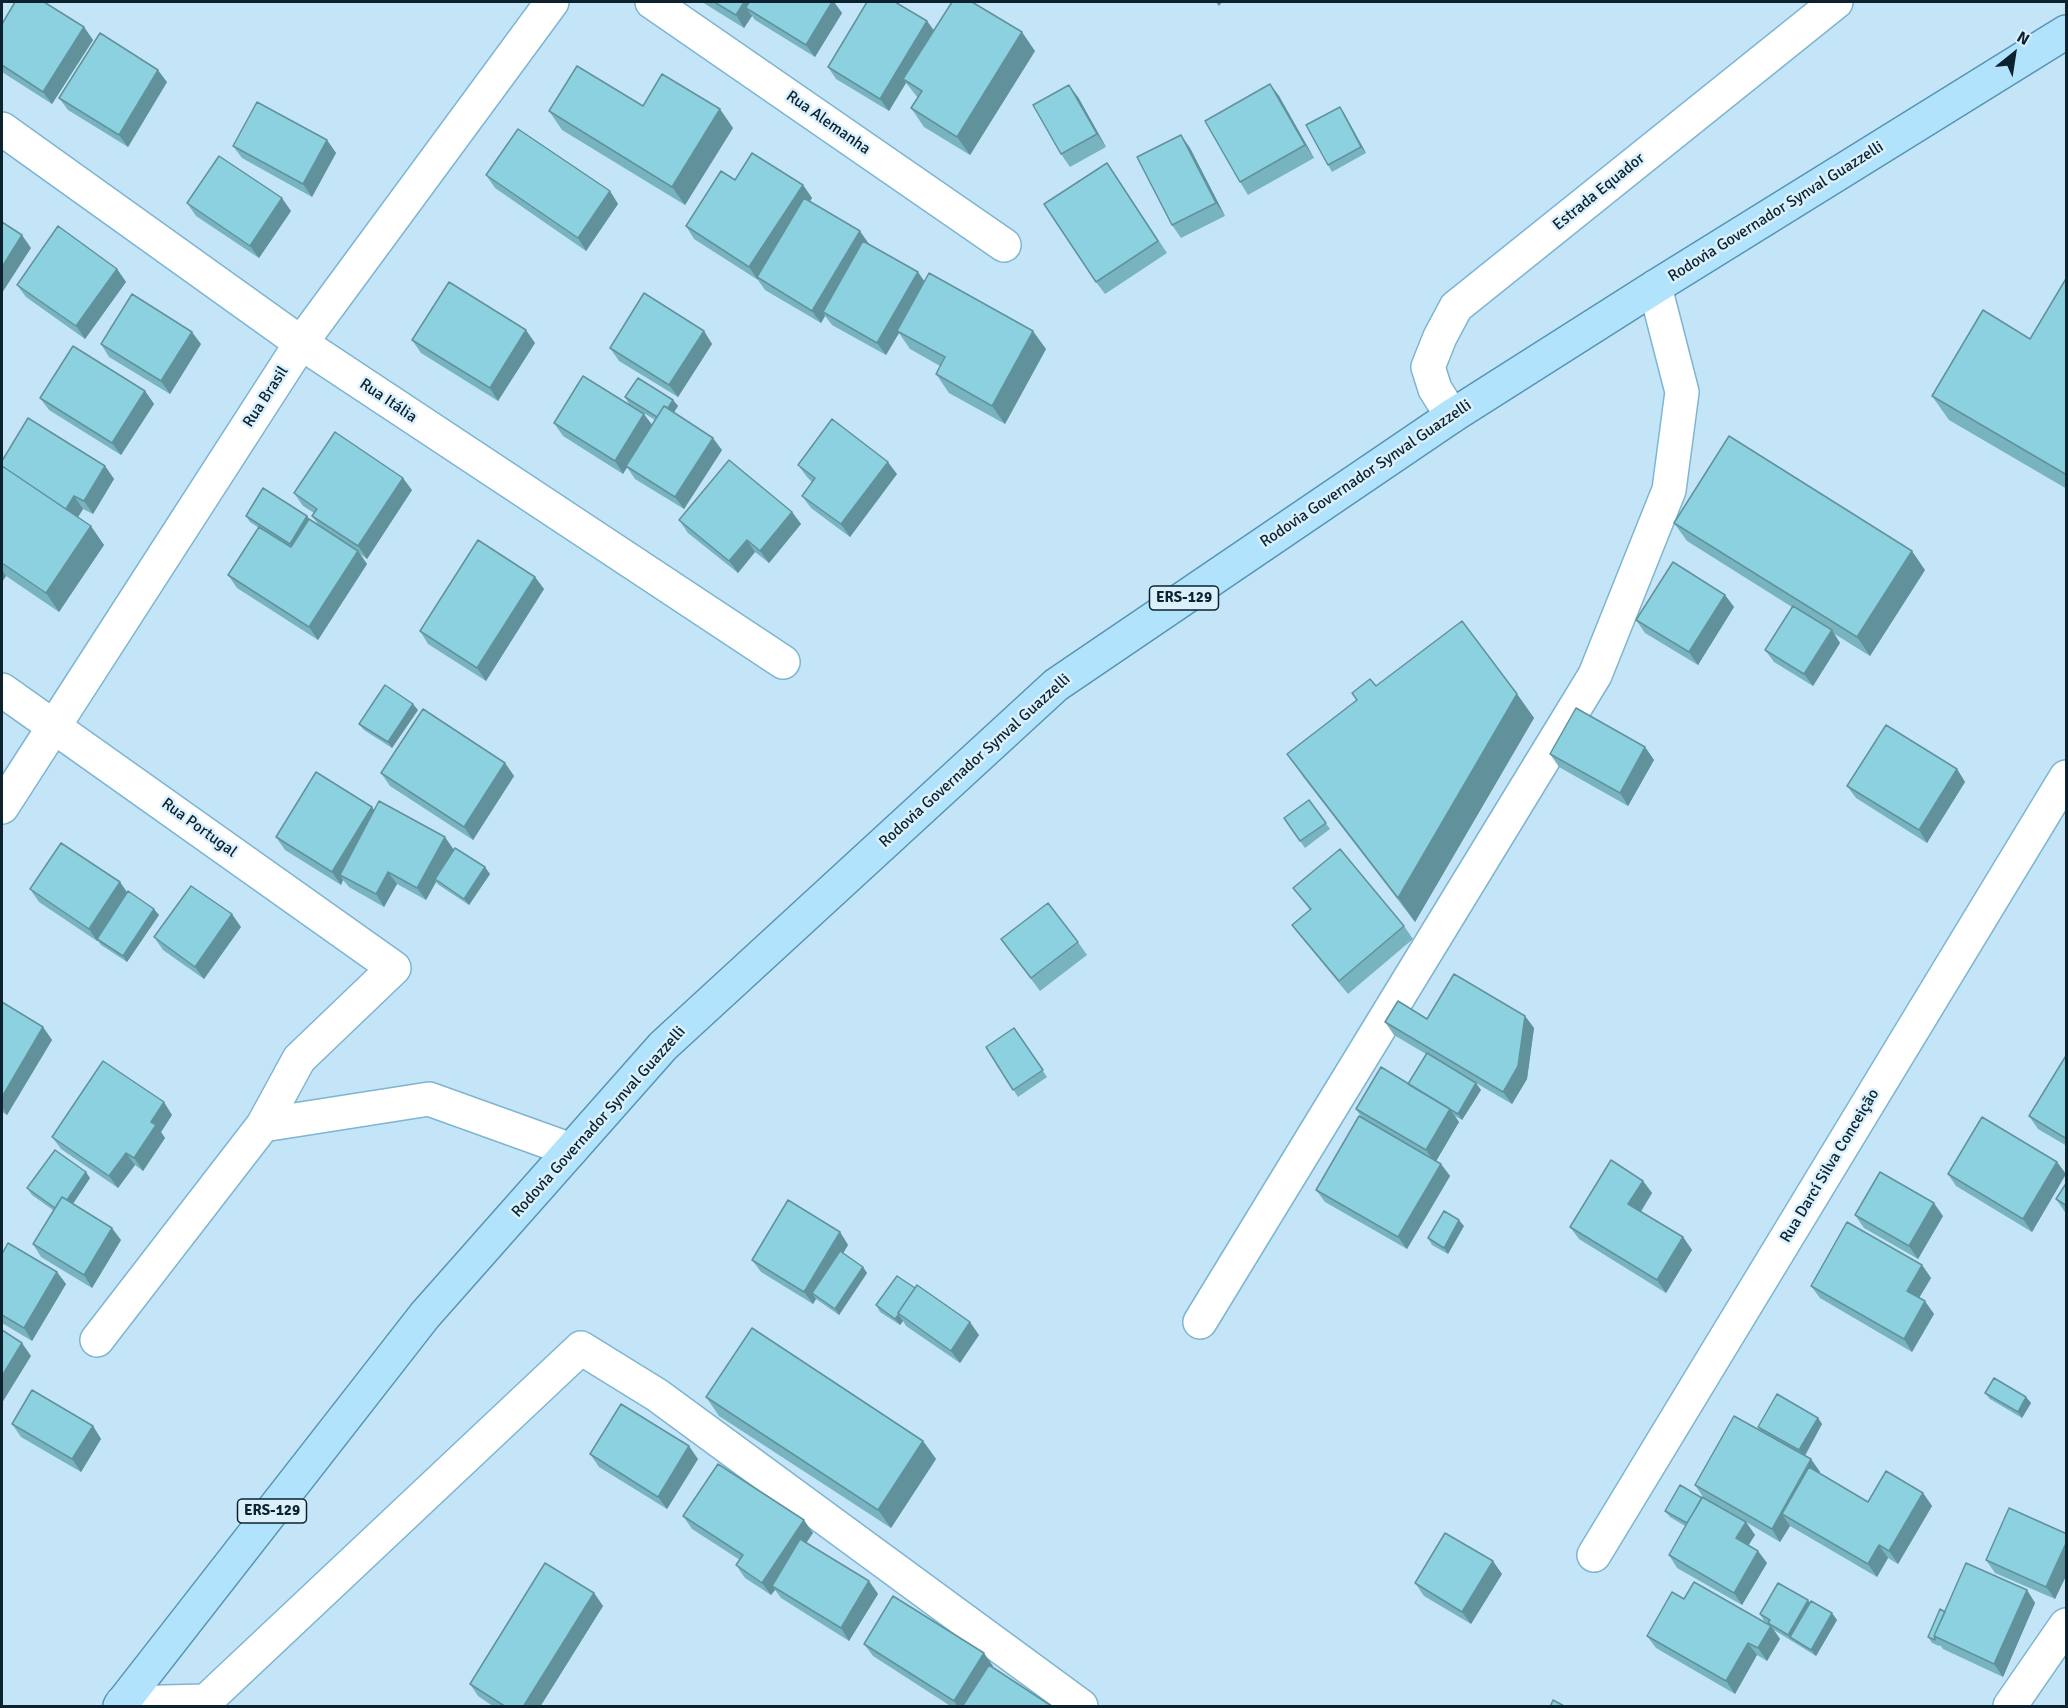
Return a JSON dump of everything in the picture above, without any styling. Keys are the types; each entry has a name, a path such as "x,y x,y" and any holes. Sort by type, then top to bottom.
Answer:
{"main road":[{"name":"Rodovia Governador Synval Guazzelli","path":"121,1705 425,1315 663,1046 1056,685 1452,416 1655,286 2067,32"}],"street":[{"name":"Rua Brasil","path":"2,807 301,343 552,2"},
{"name":"Rua Alemanha","path":"652,2 1004,245"},
{"name":"Estrada Equador","path":"1452,416 1435,389 1428,367 1440,337 1456,308 1836,2"},
{"name":"Rua Itália","path":"2,129 301,343 783,662"},
{"path":"1200,1322 1595,675 1669,490 1682,392 1655,286"},
{"name":"Rua Portugal","path":"2,690 56,726 394,968 299,1059 262,1125"},
{"name":"Rua Darcí Silva Conceição","path":"1594,1555 2067,777"},
{"path":"96,1341 262,1125 429,1099 571,1150"},
{"path":"121,1705 206,1701 581,1348 657,1395 1081,1707"},
{"path":"2010,1707 2067,1625"}],"building":[{"path":"15,2 44,2 84,27 43,92 2,65 2,24"},
{"path":"714,2 744,2 736,15"},
{"path":"749,2 832,2 806,45 746,8"},
{"path":"867,2 895,2 927,21 880,99 828,67"},
{"path":"952,2 972,2 1022,32 957,137 911,108 922,91 903,79"},
{"path":"100,33 158,70 119,135 59,98"},
{"path":"577,66 643,106 662,74 720,109 672,187 549,111"},
{"path":"1270,84 1305,145 1240,182 1205,121"},
{"path":"1069,85 1097,134 1061,154 1033,105"},
{"path":"257,102 327,140 303,184 233,146"},
{"path":"1340,107 1361,147 1328,165 1306,125"},
{"path":"518,129 610,191 578,238 486,175"},
{"path":"1181,135 1216,203 1172,225 1137,157"},
{"path":"752,153 803,185 749,267 686,226 721,171 735,180"},
{"path":"219,156 282,198 250,246 187,203"},
{"path":"1107,163 1158,241 1096,282 1044,204"},
{"path":"804,198 860,231 812,311 757,277"},
{"path":"2,222 22,235 2,267"},
{"path":"58,226 117,269 76,326 17,285"},
{"path":"863,241 918,272 877,343 823,312"},
{"path":"929,273 1033,331 992,406 936,374 945,357 897,331"},
{"path":"2067,277 2067,475 1932,396 1983,310 2030,339"},
{"path":"449,282 526,330 490,388 412,340"},
{"path":"644,293 704,331 669,385 610,348"},
{"path":"132,294 192,332 161,381 101,344"},
{"path":"73,346 145,391 112,443 40,398"},
{"path":"583,376 644,414 615,461 554,423"},
{"path":"638,378 673,400 668,408 664,406 657,417 625,397"},
{"path":"664,406 713,438 675,497 626,466"},
{"path":"28,418 105,466 84,501 74,496 66,509 2,466 2,461"},
{"path":"832,419 888,462 841,524 802,496 815,478 798,465"},
{"path":"335,432 403,478 358,546 312,516 317,509 294,493"},
{"path":"1729,436 1912,551 1857,637 1674,523"},
{"path":"729,460 792,512 760,551 747,540 729,561 679,520"},
{"path":"2,466 91,526 46,593 2,563"},
{"path":"263,488 307,516 290,544 246,516"},
{"path":"309,519 358,551 309,627 228,575 259,527 291,547"},
{"path":"478,540 535,577 477,668 420,631"},
{"path":"1673,562 1725,595 1689,652 1636,620"},
{"path":"1793,606 1832,630 1804,674 1765,650"},
{"path":"1462,621 1517,694 1398,898 1287,754 1357,700 1352,693 1370,679 1376,686"},
{"path":"385,685 413,704 388,742 359,724"},
{"path":"1576,708 1645,747 1620,793 1550,754"},
{"path":"423,709 505,763 464,827 381,773"},
{"path":"1886,725 1957,769 1919,830 1847,786"},
{"path":"316,772 372,807 332,872 276,837"},
{"path":"1309,800 1326,823 1300,841 1284,818"},
{"path":"379,801 445,837 417,888 388,872 376,894 340,875"},
{"path":"61,843 120,882 89,929 30,889"},
{"path":"455,848 485,867 464,899 435,879"},
{"path":"1340,849 1404,926 1339,981 1292,925 1311,909 1293,888"},
{"path":"191,886 232,914 195,967 154,937"},
{"path":"128,891 154,909 123,956 97,939"},
{"path":"1048,903 1078,942 1031,978 1001,939"},
{"path":"1454,974 1525,1016 1518,1066 1503,1092 1385,1022 1398,1001 1427,1019"},
{"path":"2,1002 43,1027 2,1097"},
{"path":"1014,1028 1043,1070 1013,1090 986,1047"},
{"path":"1427,1053 1476,1083 1458,1114 1408,1084"},
{"path":"2067,1054 2067,1139 2029,1116"},
{"path":"103,1061 164,1102 151,1122 156,1125 134,1158 126,1153 109,1176 52,1137"},
{"path":"1381,1067 1450,1109 1426,1150 1356,1109"},
{"path":"1359,1116 1441,1164 1398,1237 1316,1190"},
{"path":"1982,1117 2057,1162 2023,1219 1948,1174"},
{"path":"55,1150 86,1172 67,1200 62,1197 55,1208 27,1188"},
{"path":"1611,1160 1643,1181 1628,1204 1683,1237 1657,1280 1570,1227"},
{"path":"1880,1172 1934,1203 1909,1246 1855,1215"},
{"path":"2067,1182 2067,1206 2056,1199"},
{"path":"62,1197 112,1228 84,1275 33,1244"},
{"path":"788,1200 840,1232 804,1292 752,1260"},
{"path":"1444,1211 1459,1220 1444,1248 1428,1238"},
{"path":"1847,1222 1922,1265 1907,1291 1925,1301 1904,1339 1811,1286"},
{"path":"8,1243 57,1272 24,1328 2,1315 2,1254"},
{"path":"840,1251 863,1267 835,1309 812,1293"},
{"path":"897,1276 915,1288 895,1319 876,1305"},
{"path":"917,1285 970,1322 951,1351 898,1313"},
{"path":"752,1328 923,1441 878,1510 706,1397"},
{"path":"2,1330 22,1343 2,1376"},
{"path":"1994,1378 2026,1397 2018,1412 1985,1393"},
{"path":"32,1390 93,1426 72,1459 12,1424"},
{"path":"1777,1394 1818,1418 1799,1450 1758,1427"},
{"path":"621,1404 689,1446 658,1497 590,1454"},
{"path":"1734,1416 1811,1459 1772,1529 1695,1485"},
{"path":"718,1464 804,1520 762,1583 736,1565 743,1555 683,1516"},
{"path":"1809,1467 1868,1502 1886,1471 1923,1493 1889,1551 1879,1545 1868,1564 1782,1514"},
{"path":"1680,1485 1702,1498 1687,1523 1665,1511"},
{"path":"1702,1497 1746,1522 1736,1538 1758,1551 1734,1593 1669,1555"},
{"path":"2009,1508 2067,1534 2067,1541 2046,1587 1986,1560"},
{"path":"1445,1533 1493,1561 1462,1612 1415,1583"},
{"path":"800,1539 869,1581 841,1628 772,1586"},
{"path":"545,1563 594,1593 523,1707 506,1707 470,1684"},
{"path":"1966,1563 2027,1590 1994,1664 1934,1636"},
{"path":"1694,1582 1771,1626 1758,1648 1748,1643 1726,1681 1647,1636 1672,1592 1684,1599"},
{"path":"1778,1583 1808,1600 1788,1635 1768,1623 1770,1620 1760,1614"},
{"path":"893,1596 984,1653 954,1701 864,1644"},
{"path":"1811,1601 1832,1613 1811,1650 1790,1637"},
{"path":"1940,1609 1945,1612 1934,1636 1935,1640 1928,1637"},
{"path":"989,1665 1053,1707 962,1707"},
{"path":"1553,1700 1566,1707 1550,1707"}]}
